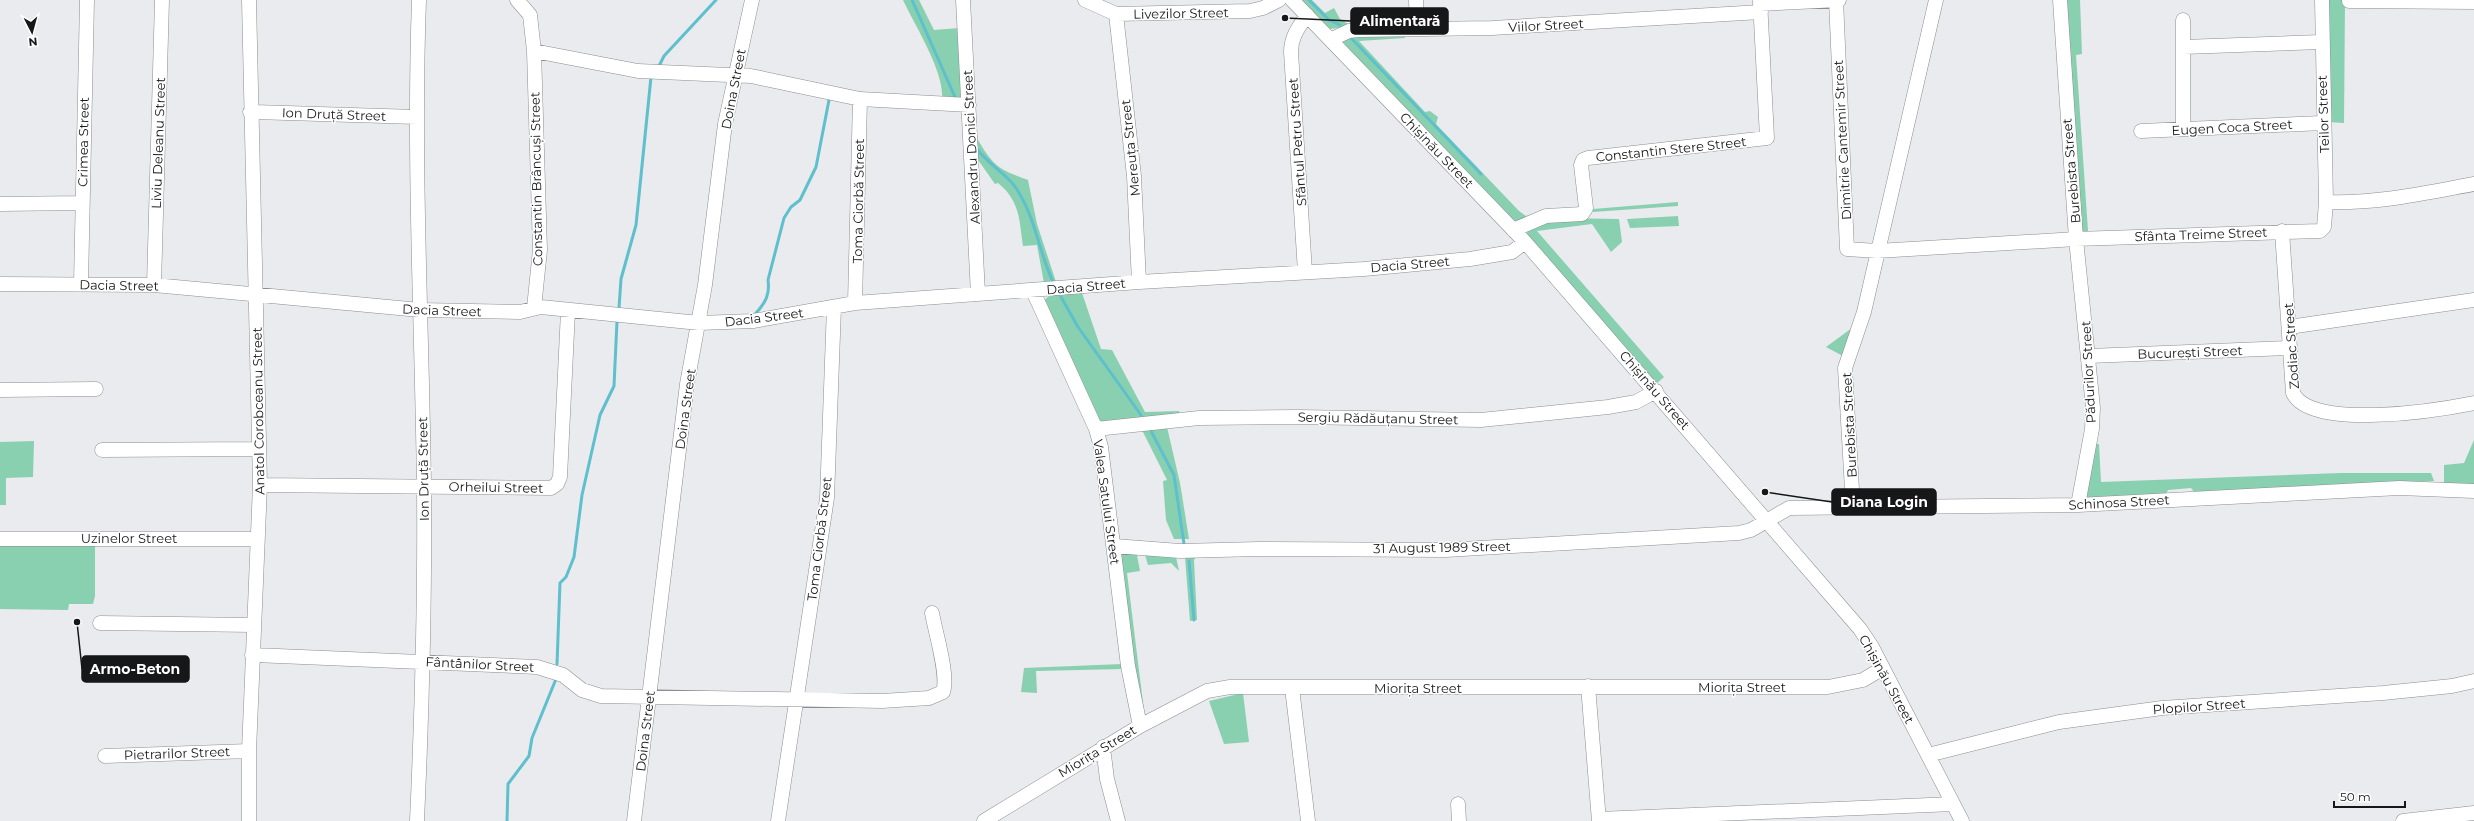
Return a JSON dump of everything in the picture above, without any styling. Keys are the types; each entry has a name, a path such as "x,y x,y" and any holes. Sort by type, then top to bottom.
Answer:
{"street":[{"name":"Crimea Street","path":"81,284 86,0"},
{"name":"Liviu Deleanu Street","path":"154,286 162,0"},
{"name":"Anatol Corobceanu Street","path":"249,0 250,112 260,484 252,655 249,751 249,821"},
{"name":"Ion Druță Street","path":"417,821 424,661 424,486 417,116 419,0"},
{"name":"Constantin Brâncuși Street","path":"517,0 530,15 534,51 540,250 534,308"},
{"name":"Doina Street","path":"634,821 687,384 699,323 719,185 725,124 734,76 752,0"},
{"name":"Alexandru Donici Street","path":"963,0 978,294"},
{"name":"Livezilor Street","path":"1085,0 1116,14 1250,11 1263,8 1279,0"},
{"name":"Chișinău Street","path":"1292,0 1525,242 1860,629 1883,668 1962,821"},
{"path":"1416,0 1417,29"},
{"name":"Dimitrie Cantemir Street","path":"1836,0 1847,249 1878,251"},
{"path":"1760,5 1839,0"},
{"name":"Burebista Street","path":"1853,507 1845,368 1864,312 1936,0"},
{"name":"Burebista Street","path":"1878,251 2076,239 2060,0"},
{"name":"Teilor Street","path":"2322,0 2321,42 2326,202 2324,227"},
{"path":"2349,1 2474,2"},
{"name":"Viilor Street","path":"1332,40 1349,31 1492,28 1760,5"},
{"name":"Constantin Stere Street","path":"1513,230 1546,216 1582,214 1586,208 1581,165 1583,160 1588,158 1767,138 1760,5"},
{"name":"Mereuța Street","path":"1116,14 1134,176 1139,282"},
{"name":"Sfântul Petru Street","path":"1305,272 1291,42 1295,32 1306,15"},
{"path":"2183,20 2183,129"},
{"path":"2183,47 2321,42"},
{"path":"534,51 638,71 751,76 860,100 969,105"},
{"name":"Toma Ciorbă Street","path":"856,303 860,100"},
{"name":"Ion Druță Street","path":"250,112 417,116"},
{"name":"Eugen Coca Street","path":"2141,131 2323,122"},
{"path":"2326,202 2356,202 2404,196 2474,184"},
{"path":"0,204 82,203"},
{"name":"Sfânta Treime Street","path":"2076,239 2282,231 2316,232 2324,227"},
{"name":"Zodiac Street","path":"2282,231 2292,393 2295,398 2308,407 2323,413 2410,413 2474,404"},
{"name":"Pădurilor Street","path":"2076,239 2089,356 2093,408 2092,429 2078,505"},
{"name":"Dacia Street","path":"0,284 154,286 420,310 520,312 541,307 568,311 699,323 753,321 856,303 1470,259 1512,252 1525,242"},
{"name":"Valea Satului Street","path":"1033,291 1096,429 1101,447 1128,666 1140,726"},
{"path":"2289,326 2474,300"},
{"name":"Toma Ciorbă Street","path":"778,821 826,498 834,307"},
{"name":"Orheilui Street","path":"260,484 551,488 557,484 560,477 568,311"},
{"name":"București Street","path":"2089,356 2290,348"},
{"path":"0,390 96,389"},
{"name":"Sergiu Rădăuțanu Street","path":"1096,429 1199,418 1298,416 1481,420 1608,407 1636,402 1656,392"},
{"path":"102,450 259,449"},
{"name":"Schinosa Street","path":"1767,521 1789,508 2078,505 2399,488 2474,491"},
{"name":"31 August 1989 Street","path":"1114,546 1180,551 1259,548 1446,550 1739,533 1751,530 1767,521"},
{"name":"Uzinelor Street","path":"0,539 258,539"},
{"path":"797,699 882,701 929,698 938,695 945,687 932,613"},
{"path":"100,622 254,625"},
{"name":"Fântânilor Street","path":"252,655 424,661 536,667 563,675 590,694 648,698 797,699"},
{"name":"Miorița Street","path":"984,821 1103,747 1140,726 1207,691 1230,687 1828,687 1863,680 1883,668"},
{"name":"Plopilor Street","path":"1928,755 2059,722 2162,708 2383,693 2452,686 2474,681"},
{"path":"1588,686 1599,820 1953,804"},
{"path":"1292,688 1308,821"},
{"path":"1103,747 1107,779 1118,821"},
{"name":"Pietrarilor Street","path":"104,756 249,751"},
{"path":"1458,804 1459,821"},
{"path":"2402,821 2474,813"}],"green space":[{"path":"903,0 919,0 934,30 959,28 965,98 942,100 942,89 934,63"},
{"path":"1300,0 1312,0 1325,13 1334,8 1340,19 1348,24 1348,27 1329,29"},
{"path":"2065,0 2080,0 2082,54 2076,55 2088,231 2083,231 2078,226"},
{"path":"2326,0 2345,0 2344,123 2328,122"},
{"path":"1403,31 1405,38 1359,41 1425,112 1430,111 1438,117 1436,124 1519,211 1526,216 1541,211 1526,219 1514,221 1342,44 1347,38 1361,32"},
{"path":"975,135 986,153 996,164 1008,172 1028,180 1037,224 1056,282 1044,283 1037,245 1023,246 1015,204 1011,197 998,183 995,184 976,157"},
{"path":"1678,202 1678,206 1593,212 1593,209"},
{"path":"1678,216 1679,226 1630,228 1627,219"},
{"path":"1558,218 1619,219 1622,242 1611,252 1592,224 1537,231 1664,377 1656,384 1527,236 1527,231"},
{"path":"1081,290 1101,349 1112,350 1145,412 1179,411 1180,417 1112,424 1097,420 1043,301 1054,292"},
{"path":"1852,328 1842,367 1841,355 1826,347"},
{"path":"1167,427 1180,483 1189,539 1174,539 1166,520 1163,481 1167,480 1142,430"},
{"path":"2474,440 2474,487 2444,485 2444,465 2464,463"},
{"path":"34,441 33,477 6,478 6,505 0,505 0,442"},
{"path":"2093,444 2099,444 2101,482 2340,473 2431,473 2434,481 2195,493 2191,488 2168,490 2165,496 2085,500"},
{"path":"95,545 95,596 93,604 69,604 68,610 0,609 0,546"},
{"path":"1119,553 1137,555 1140,571 1127,573 1144,711 1140,708"},
{"path":"1145,555 1176,557 1179,571 1171,563 1148,565"},
{"path":"1185,557 1196,557 1194,560 1197,620 1190,621"},
{"path":"1123,664 1123,669 1036,671 1037,693 1021,692 1024,668"},
{"path":"1243,693 1249,742 1224,744 1209,701"}],"waterway":[{"path":"658,68 664,56 716,0"},
{"path":"912,0 955,97"},
{"path":"1309,0 1329,20 1340,25"},
{"path":"1352,39 1481,174"},
{"path":"619,308 621,279 636,225 651,77"},
{"path":"756,313 765,301 768,294 768,280 784,218 791,207 800,200 816,167 829,100"},
{"path":"977,149 1016,188 1028,210 1053,282"},
{"path":"1061,297 1078,327 1141,415"},
{"path":"557,664 560,583 566,577 574,557 582,495 600,415 614,386 617,321"},
{"path":"1151,431 1174,475 1184,544"},
{"path":"1189,561 1194,620"},
{"path":"507,821 508,784 529,756 532,738 556,679"}],"place":[{"name":"Alimentară","path":"1285,18"},
{"name":"Diana Login","path":"1765,492"},
{"name":"Armo-Beton","path":"77,622"}]}
